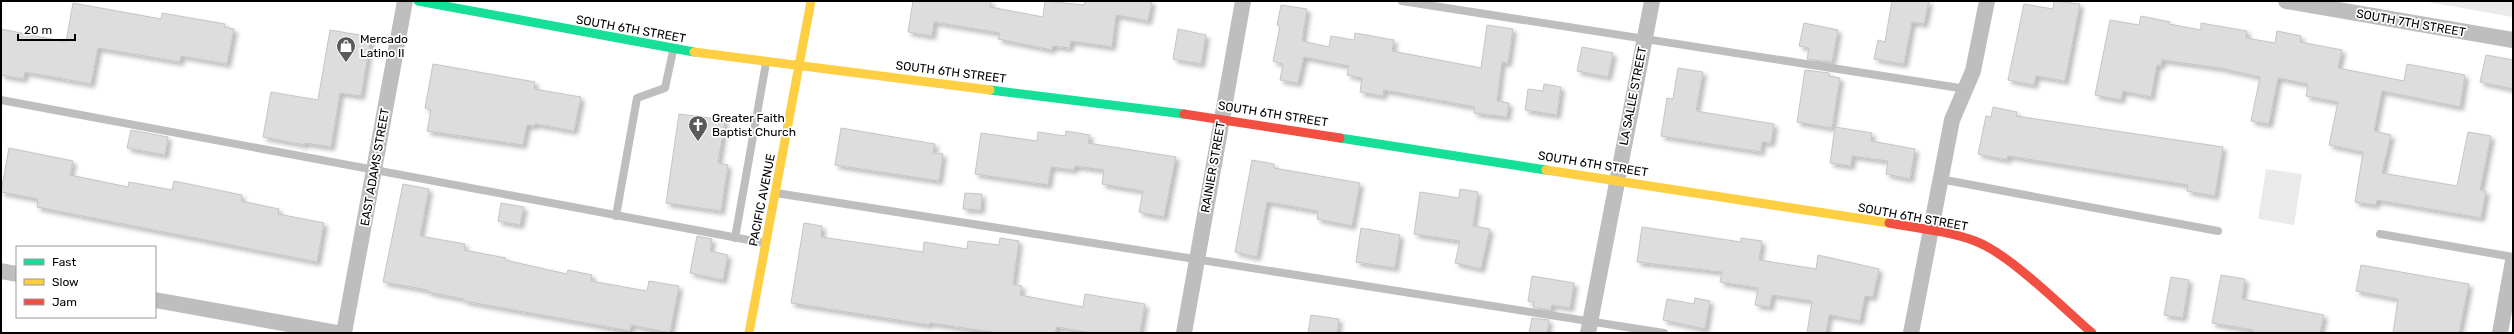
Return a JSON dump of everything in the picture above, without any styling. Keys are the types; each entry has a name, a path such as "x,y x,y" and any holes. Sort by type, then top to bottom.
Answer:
{"street":[{"name":"EAST ADAMS STREET","path":"344,333 405,1"},
{"name":"SOUTH 6TH STREET","path":"418,1 674,49 1222,119 1931,230 1976,241 2005,258 2092,333"},
{"name":"PACIFIC AVENUE","path":"749,333 811,1"},
{"name":"RAINIER STREET","path":"1184,333 1243,1"},
{"name":"LA SALLE STREET","path":"1589,327 1652,1"},
{"path":"1911,333 1952,120 1973,70 1987,1"},
{"name":"SOUTH 7TH STREET","path":"2286,1 2354,7 2513,40"},
{"path":"2500,333 2513,261"},
{"path":"1,271 16,274"},
{"path":"156,300 338,333"}],"lane":[{"path":"1402,1 1644,40 1966,89"},
{"path":"616,216 637,98 665,88 674,49"},
{"path":"735,238 767,60"},
{"path":"1,100 766,244"},
{"path":"1940,179 2218,230"},
{"path":"775,193 1197,260 1589,327 1664,333"},
{"path":"2380,234 2513,257"}],"shaded area":[{"path":"2422,1 2513,1 2513,17"},
{"path":"2266,169 2302,174 2294,225 2258,219"}],"building":[{"path":"913,1 991,1 990,7 1043,17 1045,1 1084,5 1085,1 1152,1 1148,21 1116,15 1112,47 1071,41 1070,48 1053,46 1052,50 998,39 1000,33 934,22 932,36 908,32"},
{"path":"1892,1 1929,1 1924,24 1912,22 1904,64 1874,59 1878,40 1885,42"},
{"path":"2054,1 2080,4 2065,81 2036,76 2034,85 2008,80 2024,4 2053,9"},
{"path":"73,3 161,19 162,13 225,24 224,27 234,29 227,64 181,56 180,62 98,48 91,84 25,72 24,79 1,75 1,29 66,42"},
{"path":"1281,5 1307,9 1302,41 1329,47 1331,36 1354,40 1355,33 1394,40 1392,51 1481,68 1487,25 1513,29 1508,63 1502,62 1497,101 1509,103 1507,117 1474,113 1475,107 1384,90 1383,96 1360,92 1362,78 1347,75 1349,66 1304,57 1298,83 1280,80 1283,64 1273,61 1280,26 1277,25"},
{"path":"2141,16 2170,22 2169,24 2201,30 2201,23 2247,31 2246,38 2275,43 2277,31 2301,36 2300,42 2342,50 2338,68 2404,81 2407,64 2465,75 2460,107 2382,91 2374,131 2391,135 2382,173 2457,186 2468,132 2491,136 2480,190 2486,191 2481,218 2377,200 2376,205 2355,202 2363,152 2329,145 2338,102 2306,96 2308,84 2278,78 2269,124 2251,121 2260,77 2220,68 2162,60 2161,66 2157,65 2151,97 2123,91 2121,100 2095,95 2110,20 2139,25"},
{"path":"1804,23 1838,30 1832,62 1807,59 1809,48 1799,46"},
{"path":"1178,29 1206,35 1201,64 1173,59"},
{"path":"330,30 371,37 361,96 340,93 331,147 305,143 305,145 263,137 271,92 318,100"},
{"path":"1582,47 1613,53 1608,77 1577,71"},
{"path":"2486,55 2513,60 2513,89 2480,82"},
{"path":"433,64 535,82 534,89 581,97 574,131 535,124 534,126 527,125 523,145 427,131 431,110 425,108"},
{"path":"1678,68 1703,72 1696,111 1774,124 1771,143 1762,142 1761,152 1661,136 1667,98 1673,99"},
{"path":"1805,70 1829,73 1829,76 1840,78 1832,128 1797,122"},
{"path":"1544,84 1561,87 1557,115 1525,110 1528,89 1543,91"},
{"path":"1993,107 2017,112 2016,116 2223,147 2215,196 2187,191 2188,185 2008,156 2007,160 1978,154 1986,116 1991,117"},
{"name":"Greater Faith Baptist Church","path":"679,114 725,120 718,163 728,165 721,211 666,203"},
{"path":"1835,127 1872,133 1871,141 1915,149 1910,179 1886,174 1888,161 1852,156 1851,166 1830,163"},
{"path":"841,128 935,144 933,153 943,154 939,181 835,165"},
{"path":"131,130 168,137 165,155 127,148"},
{"path":"1066,131 1090,135 1088,143 1176,157 1164,217 1139,212 1143,191 1102,184 1104,170 1075,166 1074,170 1051,167 1048,185 975,174 981,133 1037,141 1038,132 1065,136"},
{"path":"9,148 73,161 70,175 128,187 129,182 172,190 174,181 242,195 241,201 279,209 278,214 324,223 317,262 37,207 38,199 1,192"},
{"path":"1252,160 1274,164 1274,168 1360,183 1352,226 1317,219 1318,211 1267,202 1257,257 1235,252"},
{"path":"403,184 429,189 420,236 465,244 464,250 506,258 505,260 567,274 568,270 592,275 591,281 647,291 649,281 679,286 670,333 631,325 630,331 464,301 464,299 428,292 428,290 383,282"},
{"path":"1460,189 1478,192 1473,226 1490,229 1481,269 1455,263 1460,241 1414,234 1420,192 1459,198"},
{"path":"965,193 982,194 981,210 963,209"},
{"path":"501,203 524,207 520,225 498,221"},
{"path":"804,223 822,226 821,237 923,252 924,242 967,249 968,241 999,245 1000,238 1019,241 1013,284 1022,286 1020,295 1083,307 1085,294 1145,304 1140,333 1092,333 1057,327 1055,333 998,333 930,323 929,325 791,303"},
{"path":"1642,227 1741,242 1741,238 1762,241 1759,260 1816,269 1818,255 1879,269 1873,297 1865,296 1860,321 1829,315 1826,333 1807,333 1812,301 1772,295 1770,307 1755,305 1758,288 1720,282 1722,272 1637,262"},
{"path":"1361,228 1400,235 1395,268 1356,262"},
{"path":"697,236 712,239 710,251 728,255 723,280 690,273"},
{"path":"2361,265 2469,284 2459,333 2393,333 2398,299 2356,291"},
{"path":"2221,275 2245,279 2242,299 2324,315 2320,333 2252,333 2253,330 2212,323"},
{"path":"1532,276 1574,283 1570,308 1552,305 1551,310 1533,307 1534,302 1528,301"},
{"path":"2171,277 2189,280 2183,318 2164,315"},
{"path":"1695,298 1710,301 1705,329 1663,320 1667,299 1694,304"},
{"path":"1311,315 1339,319 1337,333 1308,333"},
{"path":"1532,318 1549,320 1547,333 1529,333"}],"traffic: fast":[{"path":"418,1 694,52"},
{"path":"990,90 1184,114"},
{"path":"1340,138 1546,170"}],"traffic: slow":[{"path":"749,333 811,1"},
{"path":"694,52 990,90"},
{"path":"1546,170 1889,223"}],"traffic: jam":[{"path":"1184,114 1340,138"},
{"path":"1889,223 1954,235 1975,241 1989,248 2004,257 2036,282 2092,333"}],"place":[{"name":"Mercado Latino II","path":"346,63"},
{"name":"Greater Faith Baptist Church","path":"698,142"}]}
